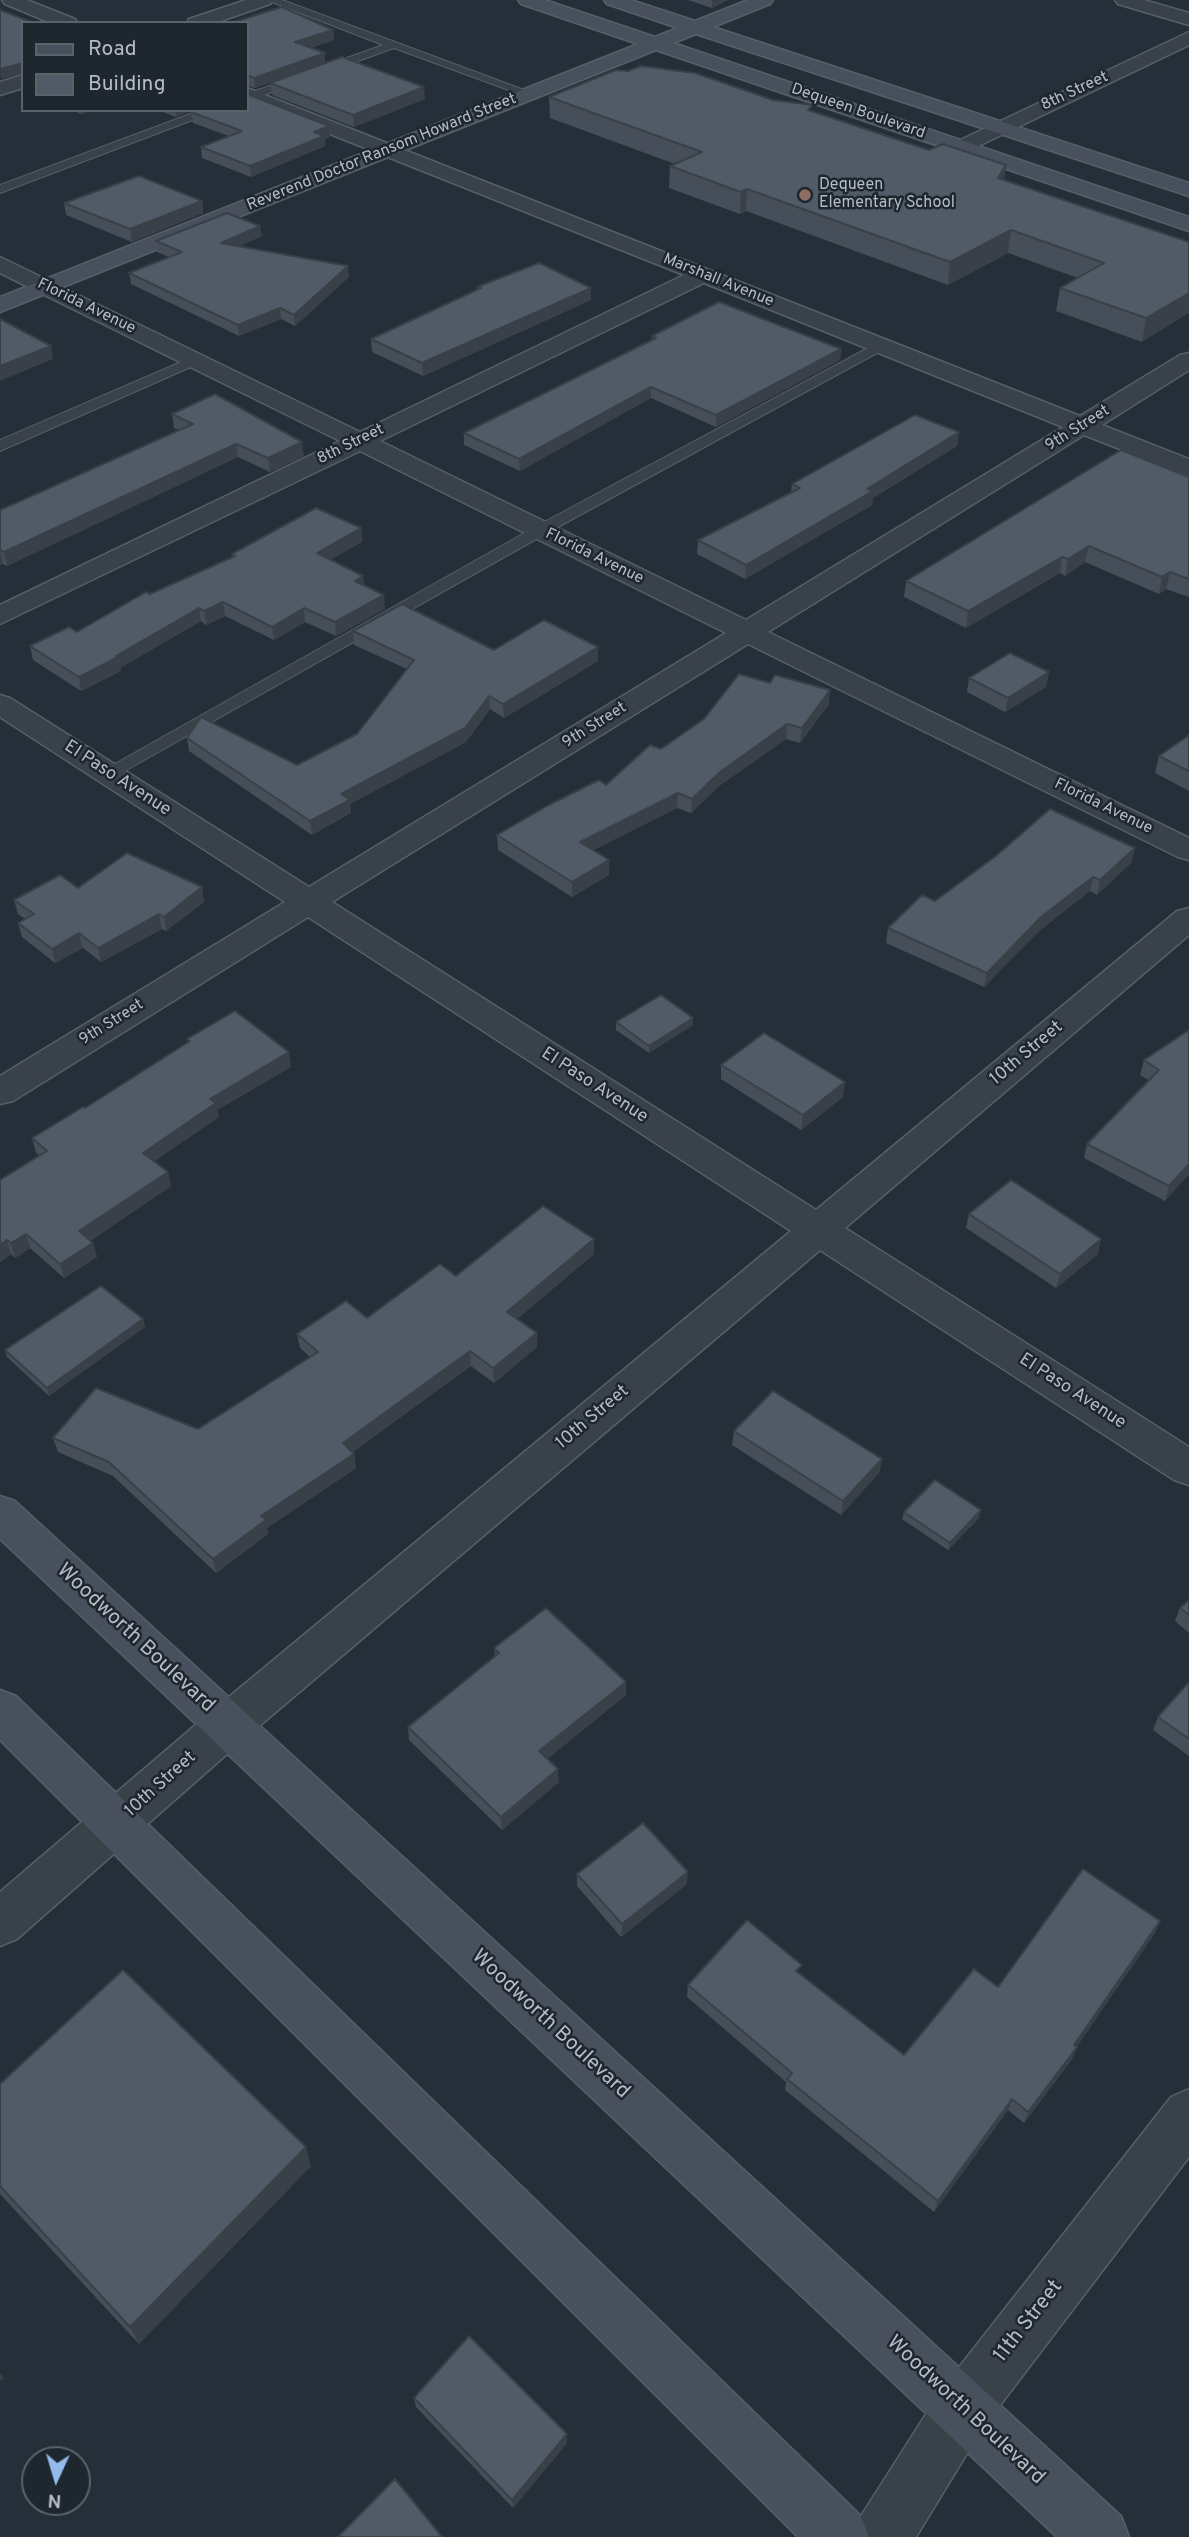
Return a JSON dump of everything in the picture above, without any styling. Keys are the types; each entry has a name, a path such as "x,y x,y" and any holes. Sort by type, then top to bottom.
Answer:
{"street":[{"path":"8,0 63,21"},
{"path":"202,21 264,0"},
{"name":"Dequeen Boulevard","path":"527,0 1189,224"},
{"name":"Dequeen Boulevard","path":"613,0 1189,190"},
{"name":"Reverend Doctor Ransom Howard Street","path":"0,305 764,0"},
{"path":"1124,0 1189,19"},
{"name":"8th Street","path":"961,147 1189,38"},
{"path":"0,89 21,82"},
{"name":"Marshall Avenue","path":"249,96 1189,468"},
{"name":"Florida Avenue","path":"0,264 1189,849"},
{"name":"8th Street","path":"0,616 703,275"},
{"name":"9th Street","path":"0,1092 1189,360"},
{"name":"El Paso Avenue","path":"0,704 1189,1468"},
{"name":"10th Street","path":"0,1923 228,1725 1189,918"},
{"name":"Woodworth Boulevard","path":"0,1513 1100,2537"},
{"path":"0,1710 840,2537"},
{"name":"11th Street","path":"883,2537 962,2409 1189,2115"}],"lane":[{"path":"0,2 8,0"},
{"path":"272,0 529,94"},
{"path":"249,96 393,45"},
{"path":"0,189 208,112"},
{"path":"108,773 541,530 881,345"},
{"path":"0,446 195,360"}],"building":[{"path":"282,7 333,30 295,42 325,53 254,78 248,75 248,21 237,21"},
{"path":"0,10 29,21 21,21 21,64 0,69"},
{"path":"342,57 424,87 353,115 270,83"},
{"path":"641,66 695,73 773,100 812,105 808,110 929,150 943,144 1006,165 998,178 1189,242 1189,293 1146,318 1060,288 1104,263 1011,230 950,262 747,189 741,192 670,166 702,152 549,97 616,70 628,71"},
{"path":"248,94 329,126 314,132 324,136 250,166 201,147 242,131 191,112 248,112"},
{"path":"139,176 202,201 130,229 64,203"},
{"path":"227,213 260,226 221,243 348,266 294,315 280,308 238,325 129,273 182,252 156,241"},
{"path":"539,263 591,288 422,363 371,339 481,288 477,287"},
{"path":"719,302 841,349 716,415 651,387 519,459 464,433 656,338 652,336"},
{"path":"0,319 51,346 0,366"},
{"path":"215,394 302,442 268,458 236,444 4,552 0,550 0,510 193,424 172,414"},
{"path":"915,415 959,432 867,489 873,491 746,565 698,540 800,488 792,484"},
{"path":"1121,450 1189,477 1189,579 1170,572 1162,577 1089,546 1068,559 1062,557 968,611 906,581"},
{"path":"316,508 361,528 317,553 363,576 355,581 384,595 335,622 304,608 272,627 223,602 204,611 199,608 116,656 118,657 79,677 30,646 69,627 77,632 146,592 150,594 235,556 232,554"},
{"path":"402,604 494,650 544,620 598,647 503,704 489,696 465,728 341,794 350,800 310,821 187,738 201,717 297,765 357,734 414,660 353,631"},
{"path":"1010,653 1049,672 1008,698 969,678"},
{"path":"739,674 770,683 775,675 830,690 802,728 787,724 720,772 692,799 678,793 580,842 609,860 572,882 497,835 599,780 606,785 650,745 661,749 704,719"},
{"path":"1189,735 1189,771 1159,756"},
{"path":"1050,809 1135,848 1100,880 1093,877 1041,917 987,973 888,928 922,895 935,901 996,856"},
{"path":"127,853 202,887 164,917 159,914 98,948 79,933 52,949 18,923 34,914 14,900 60,875 78,888"},
{"path":"661,995 693,1018 649,1046 616,1022"},
{"path":"235,1011 289,1052 210,1099 216,1103 143,1153 168,1172 79,1231 93,1243 60,1264 26,1234 11,1243 7,1240 0,1245 0,1180 47,1151 32,1138 85,1108 190,1041 187,1039"},
{"path":"1189,1030 1189,1164 1169,1186 1087,1144 1159,1070 1144,1060"},
{"path":"764,1033 845,1082 803,1115 721,1065"},
{"path":"1011,1180 1101,1239 1060,1274 969,1214"},
{"path":"543,1206 594,1239 507,1312 537,1333 493,1368 470,1351 343,1443 354,1454 261,1516 266,1520 213,1559 109,1462 53,1438 96,1388 198,1429 318,1352 297,1334 346,1301 367,1318 440,1264 456,1276"},
{"path":"101,1286 143,1319 47,1388 5,1350"},
{"path":"773,1391 882,1459 843,1501 734,1431"},
{"path":"935,1480 981,1510 950,1543 904,1512"},
{"path":"1189,1600 1189,1615 1180,1608"},
{"path":"546,1608 626,1682 539,1751 558,1769 501,1817 408,1727 499,1653 494,1648"},
{"path":"1189,1682 1189,1739 1158,1717"},
{"path":"643,1823 688,1872 622,1924 577,1874"},
{"path":"1083,1869 1160,1921 1074,2045 1077,2047 1028,2112 1012,2099 938,2201 787,2079 792,2073 688,1985 747,1920 802,1965 796,1971 904,2055 974,1969 998,1987"},
{"path":"123,1970 306,2147 130,2327 0,2186 0,2084"},
{"path":"469,2336 567,2434 512,2500 414,2398"},
{"path":"395,2479 442,2537 338,2537"}],"place":[{"name":"Dequeen Elementary School","path":"805,195"}]}
